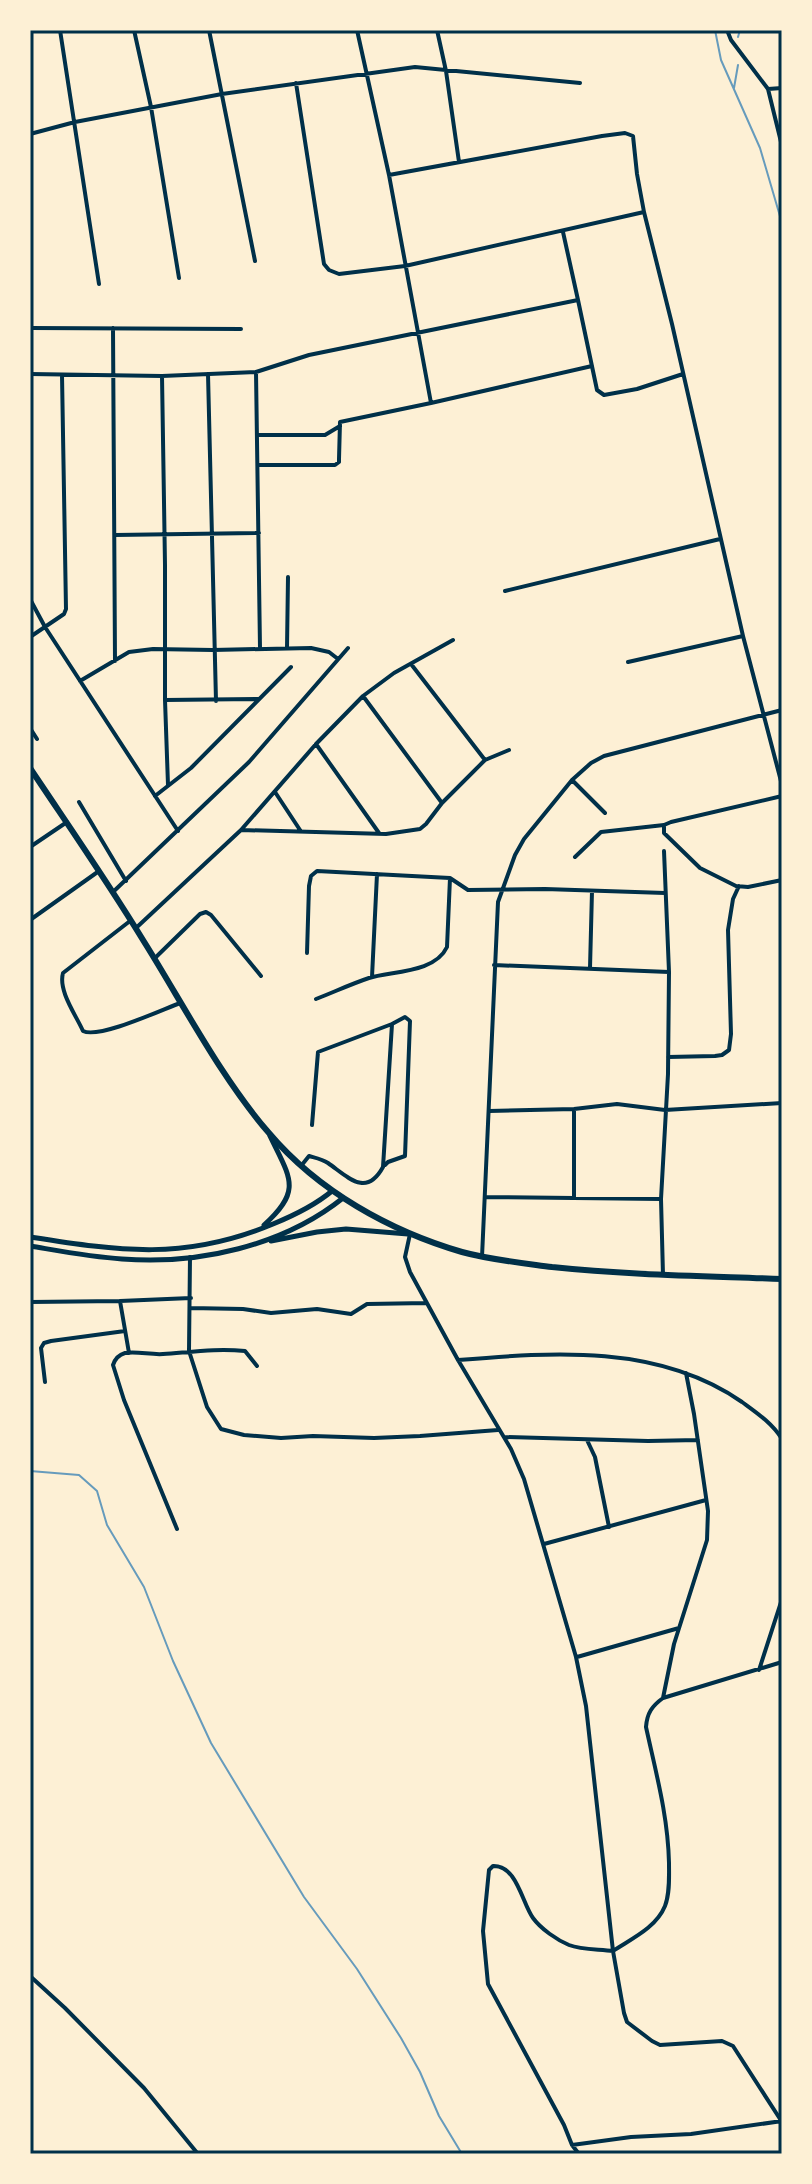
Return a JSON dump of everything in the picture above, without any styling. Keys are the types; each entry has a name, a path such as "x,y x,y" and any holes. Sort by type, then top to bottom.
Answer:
{"main road":[{"path":"31,772 113,892 238,1092 267,1132 332,1191 410,1234 482,1257 581,1270 782,1279"}],"street":[{"path":"60,30 99,284"},
{"path":"134,30 151,107 179,278"},
{"path":"209,30 255,261"},
{"path":"357,30 389,175 431,403"},
{"path":"437,30 459,162"},
{"path":"727,30 731,40 768,89 782,146"},
{"path":"30,134 75,122 222,94 415,67 580,83"},
{"path":"296,83 326,267 339,274 405,266 644,212"},
{"path":"768,89 782,88"},
{"path":"389,175 602,136 633,136 644,212 743,636 782,785"},
{"path":"563,231 597,390 604,395 637,389 683,374"},
{"path":"30,374 162,376 256,372 309,355 578,300"},
{"path":"30,328 241,329"},
{"path":"113,328 115,661"},
{"path":"258,435 325,435 343,421 592,366"},
{"path":"256,372 260,648"},
{"path":"208,374 216,701"},
{"path":"30,637 64,614 66,604 62,375"},
{"path":"162,376 168,785"},
{"path":"258,465 337,464 340,426"},
{"path":"115,535 259,533"},
{"path":"505,591 721,539"},
{"path":"287,648 288,577"},
{"path":"30,599 45,627 178,831"},
{"path":"628,662 743,636"},
{"path":"136,928 241,830 316,744 363,696 376,685 453,640"},
{"path":"113,892 249,762 348,648"},
{"path":"80,681 129,652 153,649 321,649 338,659"},
{"path":"411,664 485,760"},
{"path":"155,796 191,768 291,667"},
{"path":"363,696 442,803"},
{"path":"165,700 260,699"},
{"path":"482,1257 498,902 519,847 572,780 604,756 782,710"},
{"path":"30,728 37,739"},
{"path":"316,744 379,833"},
{"path":"241,830 392,834 420,829 485,760 509,750"},
{"path":"572,780 605,813"},
{"path":"275,792 301,831"},
{"path":"575,857 601,832 664,825 782,796"},
{"path":"79,802 126,881"},
{"path":"30,847 67,822"},
{"path":"664,825 664,833 700,868 739,886 782,880"},
{"path":"663,1275 661,1199 669,972 664,851"},
{"path":"30,920 99,871"},
{"path":"307,953 311,876 317,871 450,878 468,890 665,893"},
{"path":"372,977 377,874"},
{"path":"316,999 372,977 402,973 443,956 447,947 450,878"},
{"path":"668,1057 715,1056 729,1050 728,930 733,899 739,886"},
{"path":"590,969 592,891"},
{"path":"155,958 200,914 206,912 261,976"},
{"path":"131,920 63,973 64,991 83,1031 91,1035 115,1028 182,1002"},
{"path":"494,965 669,972"},
{"path":"301,1166 309,1156 315,1157 327,1162 347,1178 367,1183 378,1177 388,1162 405,1156 410,1021 405,1017 318,1052 312,1125"},
{"path":"383,1167 392,1024"},
{"path":"488,1111 574,1109 617,1104 665,1110 782,1103"},
{"path":"574,1109 574,1199"},
{"path":"258,1230 281,1209 288,1198 284,1166 267,1132"},
{"path":"30,1237 102,1248 183,1249 258,1230 318,1203 332,1191"},
{"path":"486,1197 661,1199"},
{"path":"262,1242 328,1210 343,1198"},
{"path":"30,1246 122,1259 154,1260 190,1257 346,1229 410,1234 405,1257 410,1272 517,1459 576,1657 586,1706 613,1951 627,2022 660,2045 729,2043 782,2121 691,2134 631,2137 572,2145"},
{"path":"190,1257 189,1351 207,1407 221,1429 244,1435 281,1438 374,1438 499,1430"},
{"path":"30,1302 191,1298"},
{"path":"120,1301 129,1353"},
{"path":"190,1308 271,1313 317,1309 351,1314 367,1304 427,1303"},
{"path":"45,1382 41,1348 44,1343 125,1331"},
{"path":"177,1529 124,1400 113,1365 116,1357 129,1353 161,1354 222,1348 245,1351 257,1366"},
{"path":"458,1360 520,1354 591,1355 650,1362 708,1381 760,1415 782,1439"},
{"path":"663,1698 679,1628 707,1540 706,1500 686,1373"},
{"path":"503,1437 698,1440"},
{"path":"586,1439 595,1457 609,1527"},
{"path":"544,1544 706,1500"},
{"path":"759,1670 782,1599"},
{"path":"576,1657 679,1628"},
{"path":"579,2154 488,1984 483,1931 489,1870 499,1865 508,1871 532,1917 550,1934 570,1945 613,1951 646,1929 656,1921 665,1906 669,1883 668,1829 646,1727 647,1715 663,1698 782,1662"},
{"path":"30,1976 144,2088 198,2154"}],"waterway":[{"path":"715,30 721,60 760,148 782,223"},
{"path":"738,37 740,30"},
{"path":"734,88 738,65"},
{"path":"30,1471 79,1475 97,1491 107,1525 144,1587 173,1661 211,1743 304,1897 357,1969 401,2038 439,2116 462,2154"}]}
